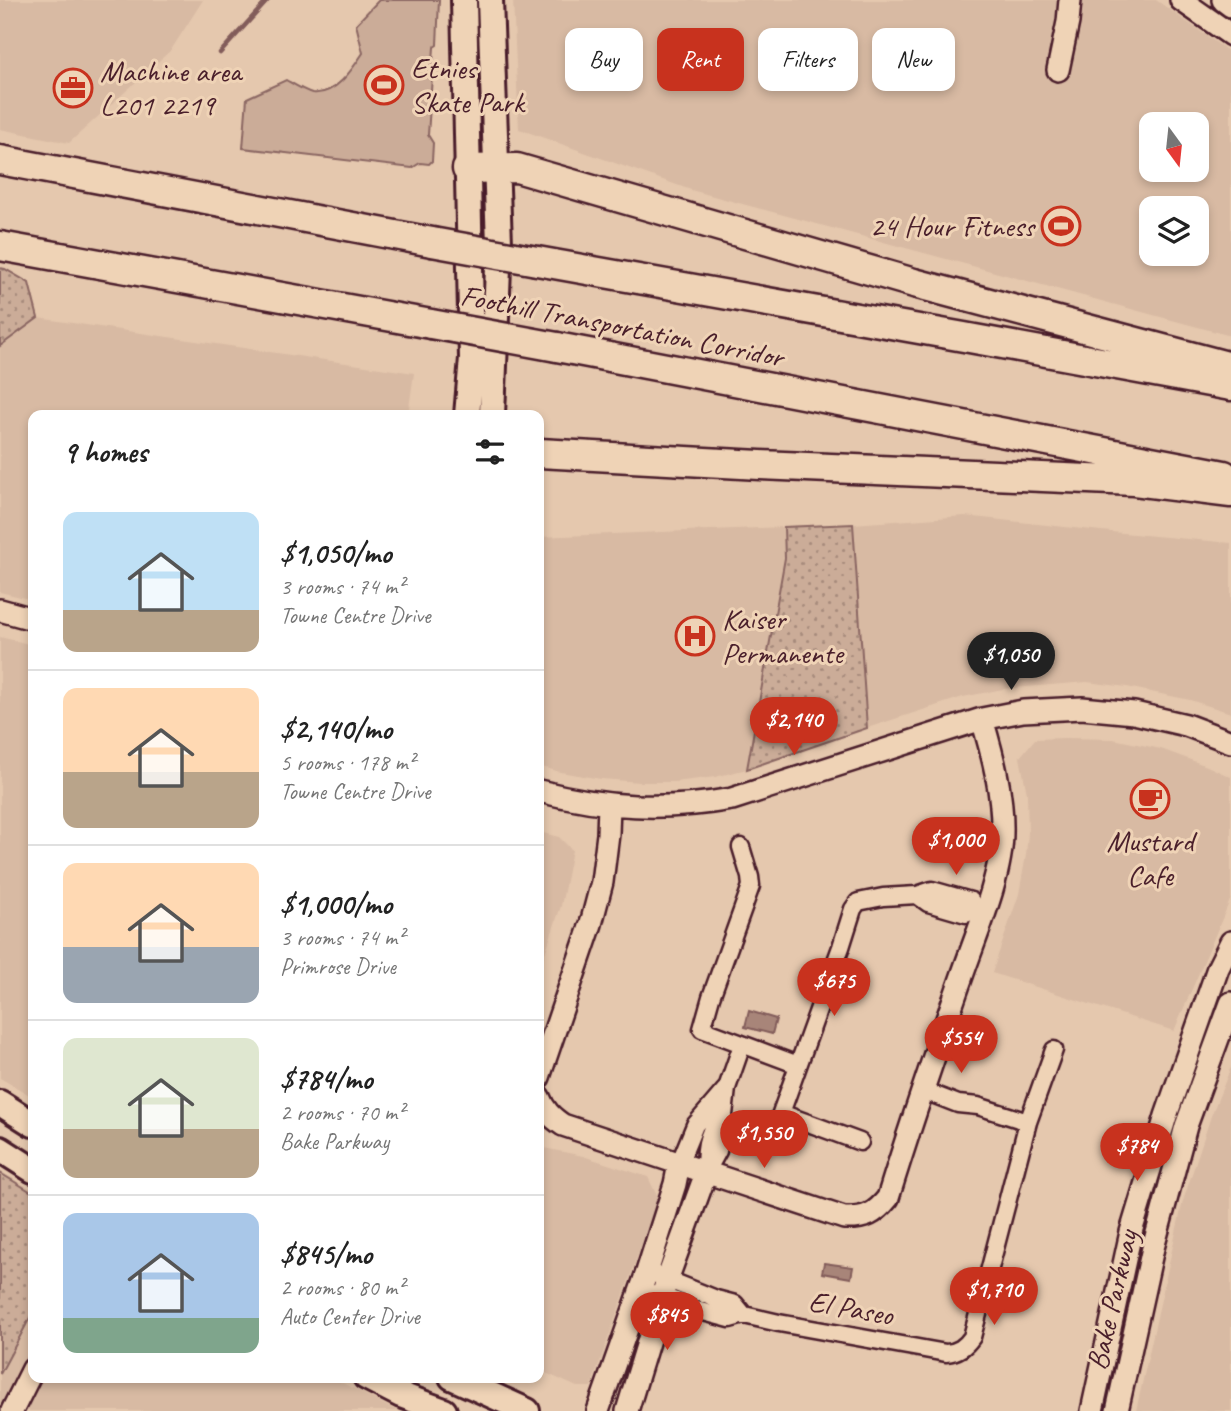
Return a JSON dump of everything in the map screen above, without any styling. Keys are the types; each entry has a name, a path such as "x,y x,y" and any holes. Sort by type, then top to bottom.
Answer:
{"highway":[{"name":"Foothill Transportation Corridor","path":"0,160 432,242 1231,386"},
{"path":"467,169 517,168 914,283 1231,367"},
{"name":"Foothill Transportation Corridor","path":"8,247 556,347 1231,476"},
{"path":"544,453 1134,481 1231,493"}],"main road":[{"path":"464,0 472,358 467,410"},
{"path":"490,0 499,243 492,410"},
{"path":"1181,0 1231,36"},
{"path":"1223,0 1231,6"},
{"path":"1058,70 1068,22 1080,1"},
{"path":"0,610 28,618"},
{"path":"544,792 571,799 636,807 698,805 732,799 982,719 1023,711 1082,708 1134,713 1186,724 1231,742"},
{"path":"544,1108 563,1125 844,1218 868,1215 879,1209 888,1198 979,911 1000,855 1002,833 998,783 982,719"},
{"path":"544,1062 591,924 602,882 609,804"},
{"name":"Bake Parkway","path":"1092,1411 1131,1232 1166,1116 1218,968 1231,942"},
{"name":"Bake Parkway","path":"1117,1411 1153,1248 1186,1126 1231,1003"},
{"path":"0,1103 28,1121"},
{"path":"1153,1248 1150,1221 1163,1165 1166,1116"},
{"path":"0,1149 28,1167"},
{"path":"598,1411 675,1185 679,1164"},
{"path":"627,1411 664,1289 706,1173"},
{"path":"12,1411 28,1378"},
{"path":"378,1383 444,1411"},
{"path":"465,1383 527,1411"}],"street":[{"path":"741,847 751,886 702,1029 797,1065"},
{"path":"860,1142 781,1113 853,909 858,902 917,895 928,903 966,914 979,911"},
{"path":"706,1173 718,1151 727,1088 742,1045"},
{"name":"El Paseo","path":"643,1281 664,1289 676,1301 696,1310 730,1319 744,1315 946,1353 956,1352 966,1346 972,1337 1028,1122 1054,1050"},
{"path":"924,1085 966,1097 978,1106 1028,1122"},
{"path":"679,1164 695,1125 727,1088"}],"shaded area":[{"path":"0,0 203,0 171,50 69,143 0,129"},
{"name":"Etnies Skate Park","path":"379,0 439,0 428,135 433,143 432,161 412,168 243,148 247,98 286,80 312,93 320,93 335,86 348,74 363,53 356,24"},
{"path":"513,0 1156,0 1231,53 1231,336 691,190 519,129"},
{"path":"0,268 29,283 38,318 0,346"},
{"path":"38,318 414,373 409,410 28,410 28,599 0,592 0,346"},
{"path":"965,516 1231,543 1231,713 1190,700 1087,682 1003,689 963,697 867,728 853,524"},
{"path":"853,524 867,728 747,769 785,558 784,527"},
{"path":"784,527 785,558 747,769 715,777 675,782 640,782 601,779 544,767 544,537"},
{"path":"0,637 28,644 28,1094 0,1078"},
{"path":"1035,739 1113,739 1161,749 1231,777 1231,898 1174,1031 992,973 1019,894 1026,855 1027,794 1020,757"},
{"path":"544,833 559,837 572,850 561,906 544,956"},
{"path":"749,1011 776,1019 772,1034 745,1027"},
{"path":"1231,1067 1231,1411 1136,1411 1183,1201 1211,1116"},
{"path":"544,1148 583,1156 648,1177 658,1198 591,1387 577,1387 544,1372"},
{"path":"0,1171 28,1187 28,1383 343,1383 397,1411 0,1411"},
{"path":"0,1173 28,1190 28,1321 0,1374"},
{"path":"824,1263 853,1267 851,1278 822,1273"}],"waterway":[{"path":"220,53 268,0"}],"place":[{"name":"Etnies Skate Park","path":"384,85"},
{"name":"Machine area L201 2219","path":"73,88"},
{"name":"24 Hour Fitness","path":"1061,226"},
{"name":"Kaiser Permanente","path":"695,636"},
{"name":"Mustard Cafe","path":"1150,799"}]}
